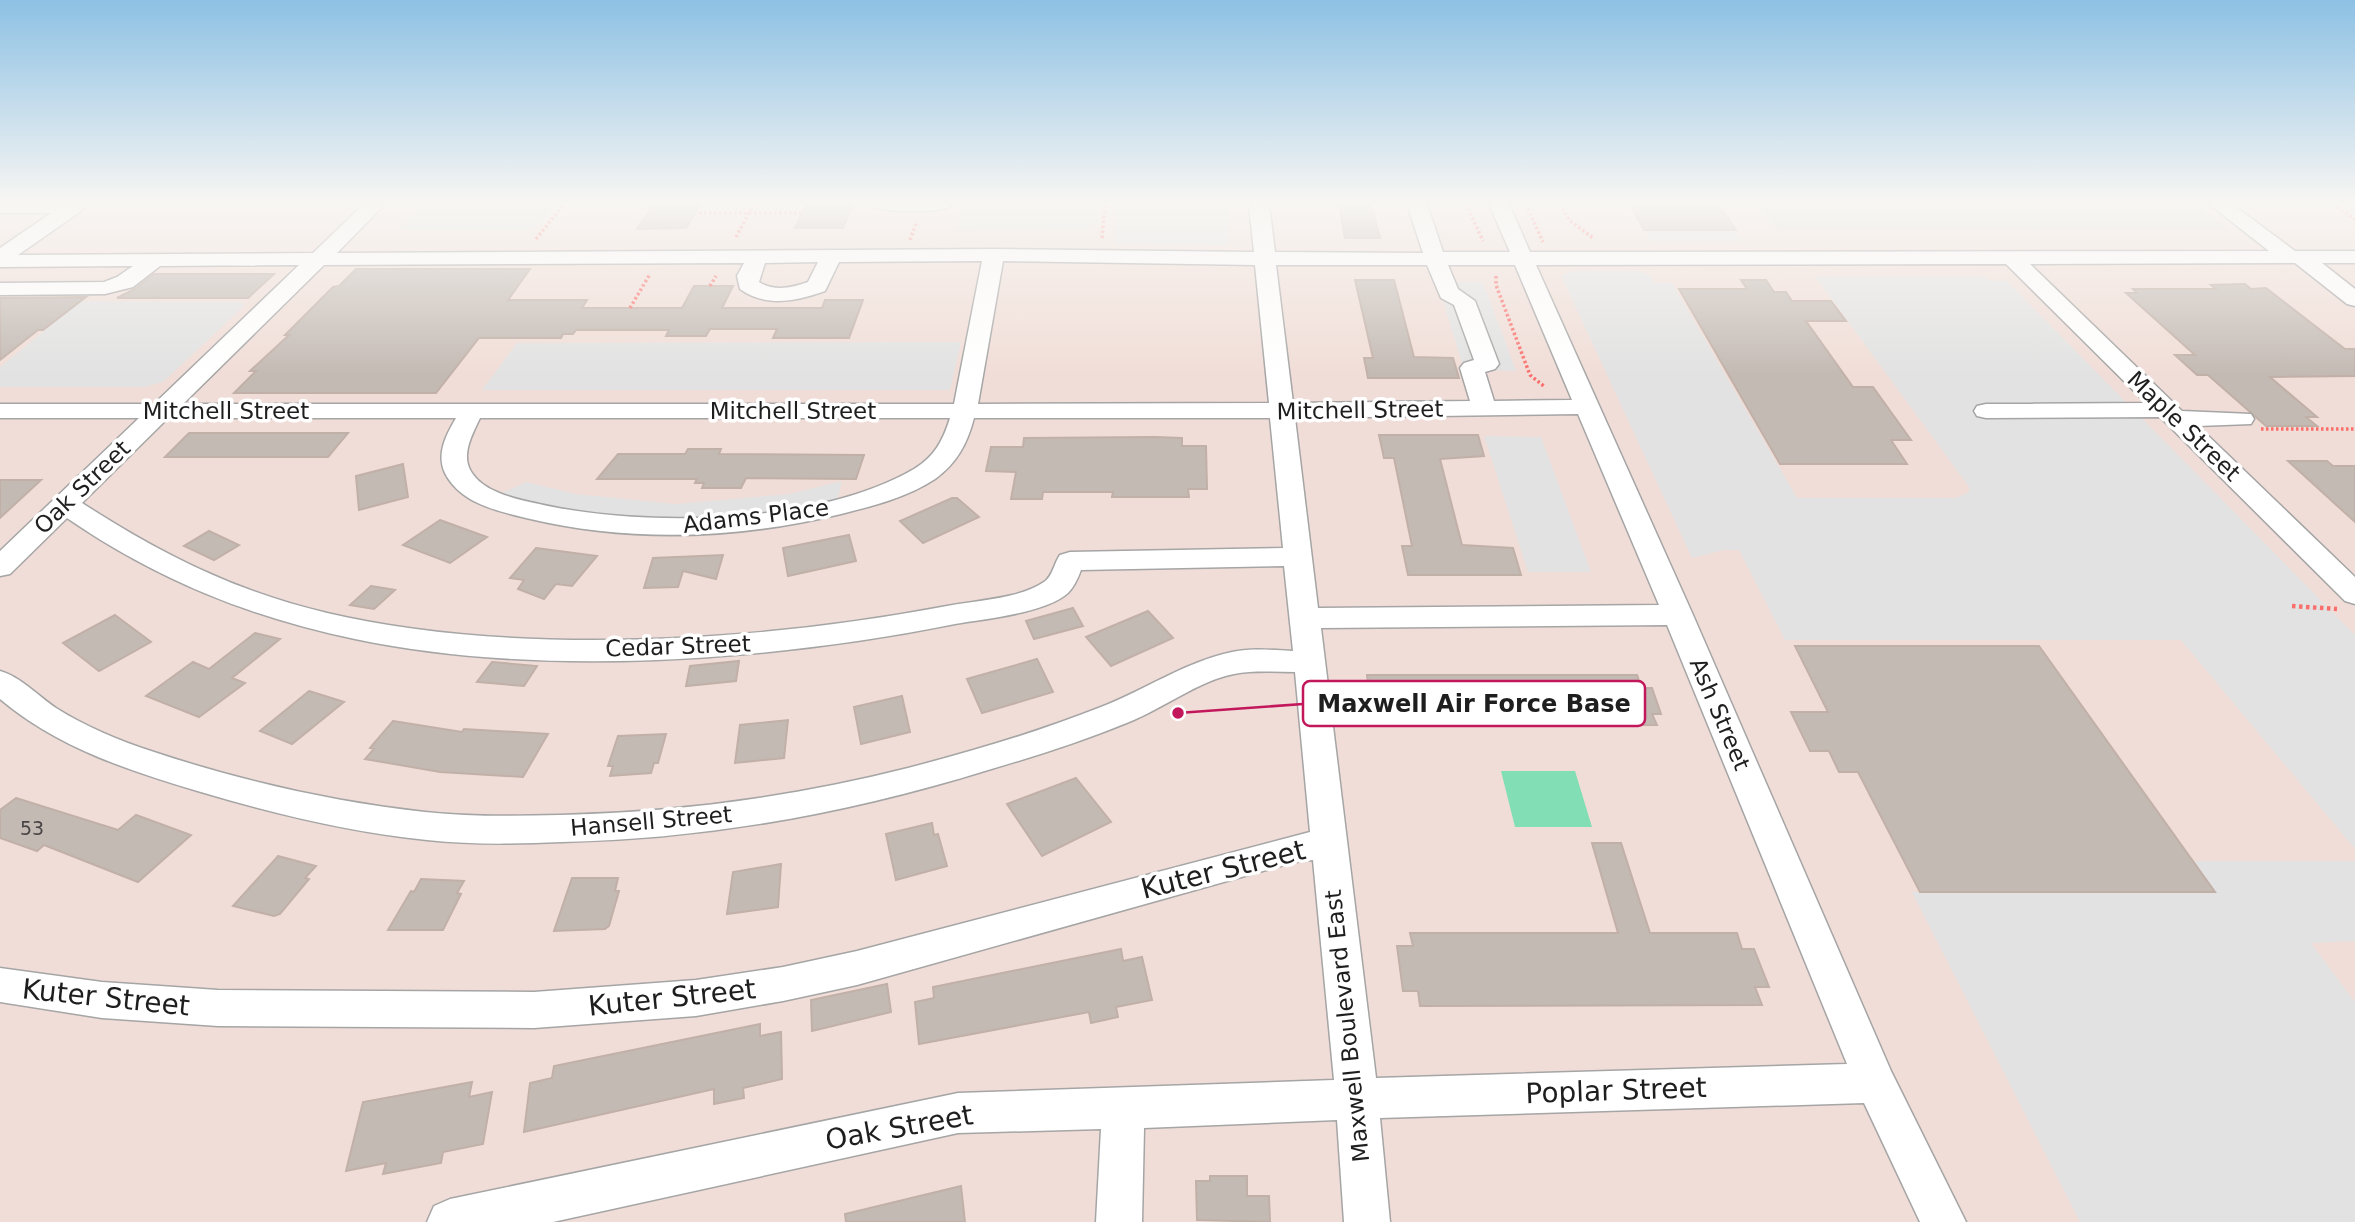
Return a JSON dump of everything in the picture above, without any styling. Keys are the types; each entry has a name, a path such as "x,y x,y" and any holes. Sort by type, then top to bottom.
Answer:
{"street":[{"path":"0,289 105,288 125,282 154,261"},
{"name":"Oak Street","path":"0,567 317,261"},
{"path":"755,261 748,276 748,284 753,290 765,294 783,295 817,286 830,261"},
{"path":"963,411 993,261"},
{"name":"Maxwell Boulevard East","path":"1264,261 1357,1098 1367,1222"},
{"path":"1437,261 1449,293 1464,301 1487,364 1472,368 1484,408"},
{"name":"Ash Street","path":"1525,261 1876,1083 1943,1222"},
{"name":"Maple Street","path":"2015,261 2172,414 2349,602"},
{"path":"2301,261 2355,299"},
{"name":"Mitchell Street","path":"0,411 1280,411 1586,407"},
{"name":"Adams Place","path":"472,411 456,444 454,457 458,473 474,489 508,505 546,515 608,524 665,527 724,524 785,516 848,503 893,489 922,475 950,452 963,411"},
{"path":"1986,411 2172,414 2242,419"},
{"name":"Cedar Street","path":"65,504 149,558 228,594 276,609 386,635 508,648 663,650 815,638 895,627 1039,595 1059,585 1070,561 1297,557"},
{"path":"1303,618 1678,615"},
{"name":"Hansell Street","path":"0,682 49,720 85,740 120,755 219,785 333,813 411,825 491,830 577,829 660,824 842,797 956,768 1078,729 1141,705 1219,667 1235,662 1308,662"},
{"name":"Kuter Street","path":"0,985 102,1000 231,1009 534,1010 696,998 783,984 857,968 1295,848 1327,844"},
{"name":"Poplar Street","path":"1357,1098 1876,1083"},
{"name":"Oak Street","path":"450,1222 958,1113 1009,1109 1123,1109 1357,1098"},
{"path":"1119,1222 1123,1109"}],"path":[{"path":"1519,261 1496,271 1496,285 1530,375 1556,392"},
{"path":"2292,606 2349,602"}],"shaded area":[{"path":"0,261 2355,261 2355,1222 0,1222"},
{"path":"1572,271 1638,271 1650,275 1655,283 1672,283 1797,498 1956,498 1969,492 1969,487 1815,276 1985,276 1990,281 2007,281 2355,635 2355,849 2181,640 1785,640 1739,550 1724,550 1692,558 1563,280 1562,275"},
{"path":"1437,281 1483,282 1516,371 1464,370"},
{"path":"81,301 241,302 244,306 163,382 145,387 0,387 0,367"},
{"path":"961,342 950,390 482,390 517,343"},
{"path":"1484,436 1541,437 1591,572 1528,572"},
{"path":"842,481 836,506 665,527 491,498 526,482 576,494 675,504 789,494"},
{"path":"2194,861 2355,861 2355,941 2311,943 2355,1002 2355,1222 2080,1222 1912,892 2214,892"}],"green space":[{"path":"1501,771 1575,771 1592,827 1515,827"}],"building":[{"path":"356,269 530,269 508,300 587,300 582,308 682,308 694,286 733,286 722,308 822,308 825,300 863,300 849,338 773,338 777,329 710,329 706,336 666,336 669,330 576,330 573,334 563,334 561,338 479,338 436,393 234,393 256,371 250,371 289,335 285,335 333,287 339,286"},
{"path":"154,274 274,274 248,298 117,298 135,289"},
{"path":"1355,280 1394,280 1414,357 1453,358 1459,378 1368,378 1364,358 1373,358"},
{"path":"1741,280 1766,280 1774,292 1786,292 1792,301 1831,301 1846,321 1806,321 1853,387 1873,387 1911,440 1891,440 1907,464 1780,464 1679,289 1747,289"},
{"path":"2245,284 2251,289 2266,288 2345,349 2355,349 2355,376 2270,377 2317,417 2306,417 2317,426 2266,426 2208,375 2197,375 2175,355 2195,355 2126,293 2137,293 2133,289 2216,289 2211,285"},
{"path":"86,297 43,330 38,330 0,360 0,298"},
{"path":"189,433 348,433 328,457 165,457"},
{"path":"1379,435 1478,435 1484,456 1440,459 1462,545 1513,548 1521,575 1408,575 1402,546 1412,546 1394,458 1384,458"},
{"path":"1024,438 1182,438 1182,446 1206,446 1207,489 1188,489 1189,497 1112,497 1113,492 1043,492 1042,499 1011,499 1016,472 986,471 991,447 1023,447"},
{"path":"688,449 721,449 719,454 864,455 856,479 746,478 741,488 702,488 704,483 695,483 697,479 597,479 618,454 685,454"},
{"path":"2288,461 2327,461 2333,466 2355,466 2355,522"},
{"path":"403,464 408,497 359,510 356,476"},
{"path":"0,480 41,480 0,518"},
{"path":"957,498 979,517 923,543 900,521"},
{"path":"440,520 487,537 450,563 403,545"},
{"path":"209,531 239,545 214,560 184,546"},
{"path":"849,535 856,561 788,576 783,548"},
{"path":"536,548 597,556 572,586 556,584 544,599 518,589 524,580 510,578"},
{"path":"723,555 716,579 683,571 678,587 644,588 653,558"},
{"path":"371,586 395,590 374,609 350,605"},
{"path":"1073,608 1083,626 1034,639 1026,621"},
{"path":"1148,611 1173,638 1111,666 1086,637"},
{"path":"115,615 151,642 99,671 63,643"},
{"path":"255,633 280,639 232,678 245,683 199,717 146,696 193,662 209,669"},
{"path":"1795,646 2039,646 2215,892 1920,892 1858,772 1839,772 1829,751 1810,751 1791,712 1828,712"},
{"path":"1037,659 1053,692 982,713 967,679"},
{"path":"739,661 736,681 686,686 690,666"},
{"path":"492,662 537,666 524,686 477,682"},
{"path":"1367,675 1637,675 1642,688 1652,688 1661,714 1652,714 1657,725 1375,726 1373,711 1361,711 1357,683 1368,683"},
{"path":"309,691 344,702 292,744 260,731"},
{"path":"902,696 910,732 861,744 854,707"},
{"path":"788,720 784,758 735,763 740,725"},
{"path":"393,721 462,732 464,729 548,734 523,777 440,772 365,759 374,749 370,748"},
{"path":"666,734 658,763 654,763 651,773 610,776 613,766 608,766 618,736"},
{"path":"1076,778 1111,822 1042,856 1007,804"},
{"path":"16,798 118,830 136,815 191,835 138,882 44,845 37,851 0,838 0,810"},
{"path":"932,823 947,866 896,880 886,834"},
{"path":"1592,843 1621,843 1650,933 1737,933 1742,949 1754,949 1769,987 1755,987 1762,1005 1420,1006 1418,991 1403,991 1397,946 1413,946 1410,933 1618,933"},
{"path":"278,856 316,866 305,878 309,879 280,914 274,916 233,906"},
{"path":"781,864 778,907 727,914 733,872"},
{"path":"572,878 618,878 615,891 619,891 609,926 605,929 554,931"},
{"path":"421,879 464,881 457,893 461,894 443,930 388,930 411,891 414,892"},
{"path":"1121,949 1123,961 1142,957 1152,1000 1116,1007 1118,1017 1091,1023 1089,1012 919,1044 915,1002 934,998 933,987"},
{"path":"887,984 891,1012 812,1031 811,1000"},
{"path":"760,1024 760,1036 781,1032 782,1079 743,1088 744,1098 714,1104 714,1089 524,1132 530,1083 552,1078 554,1066"},
{"path":"472,1082 469,1097 492,1092 483,1144 443,1152 441,1163 383,1174 386,1163 346,1171 363,1102"},
{"path":"1210,1176 1247,1176 1247,1196 1269,1196 1270,1222 1197,1220 1196,1181 1210,1181"},
{"path":"961,1186 965,1222 846,1222 845,1214"}],"place":[{"name":"Maxwell Air Force Base","path":"1178,713"}]}
